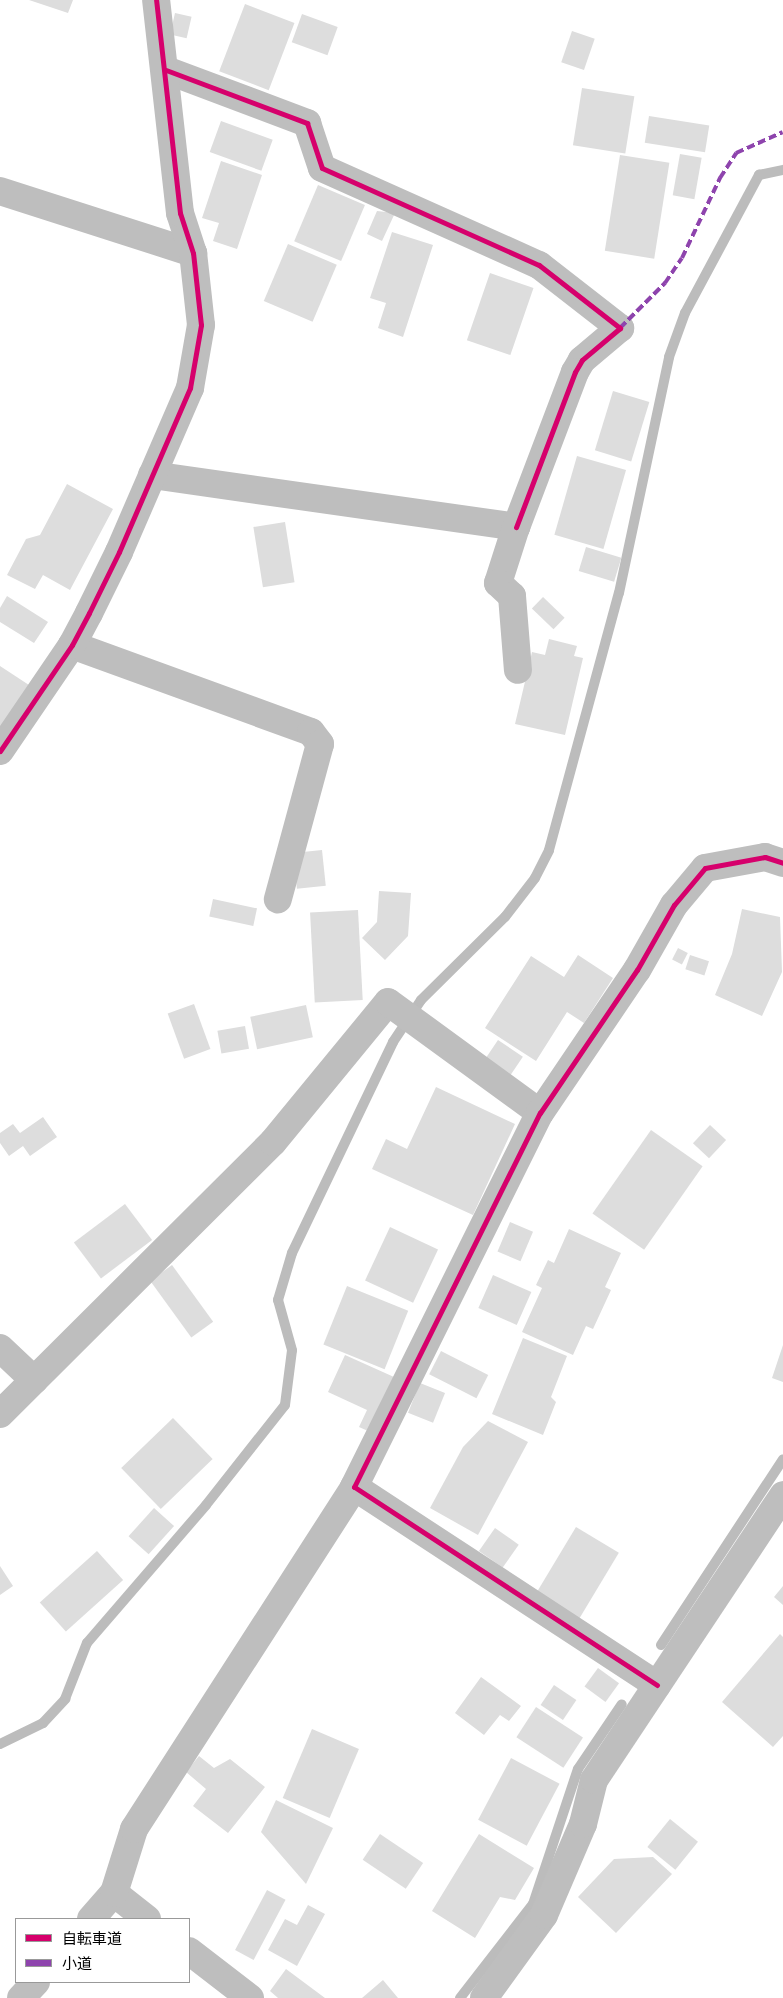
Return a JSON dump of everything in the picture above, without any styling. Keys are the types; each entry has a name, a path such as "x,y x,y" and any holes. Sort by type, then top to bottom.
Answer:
{"street":[{"path":"0,751 72,645 119,552 190,388 201,325 193,253 180,213 166,70 156,0"},
{"path":"166,70 307,123 322,168 539,265 620,328 582,360 574,372 516,528 498,583 512,596 518,670"},
{"path":"0,191 193,253"},
{"path":"152,475 516,528"},
{"path":"72,645 311,732 320,744 278,899"},
{"path":"92,1918 114,1893 134,1829 354,1487 540,1114 638,970 674,905 705,868 765,857 783,863"},
{"path":"0,1414 273,1142 388,1002 540,1114"},
{"path":"0,1348 34,1380"},
{"path":"354,1487 657,1685"},
{"path":"484,1998 544,1915 583,1824 594,1780 781,1500"},
{"path":"114,1893 146,1918"},
{"path":"190,1952 250,1998"},
{"path":"21,1998 35,1983"}],"building":[{"path":"29,0 73,0 68,13"},
{"path":"245,4 294,23 269,90 219,71"},
{"path":"175,13 192,17 187,38 170,34"},
{"path":"302,14 338,27 327,55 292,42"},
{"path":"572,31 595,39 584,70 561,62"},
{"path":"582,88 634,96 625,154 573,145"},
{"path":"649,116 709,126 705,152 645,143"},
{"path":"221,121 273,140 261,171 210,152"},
{"path":"680,154 702,158 694,199 673,195"},
{"path":"620,155 669,163 654,259 605,251"},
{"path":"221,161 262,175 237,249 213,241 219,223 202,218"},
{"path":"318,185 365,205 341,261 294,241"},
{"path":"377,211 395,213 382,241 367,234"},
{"path":"392,232 433,245 403,337 378,328 386,303 370,298"},
{"path":"288,244 337,265 313,322 264,301"},
{"path":"490,273 533,288 510,355 467,340"},
{"path":"613,391 649,402 631,461 595,450"},
{"path":"577,456 626,470 603,549 554,535"},
{"path":"67,484 113,509 70,590 43,575 35,589 7,575 26,539 40,535"},
{"path":"285,522 295,582 263,587 253,527"},
{"path":"586,547 621,558 614,582 579,571"},
{"path":"7,596 48,622 34,643 0,622 0,608"},
{"path":"543,597 565,618 553,629 532,609"},
{"path":"549,639 577,646 574,656 583,658 565,735 515,724 532,652 545,655"},
{"path":"0,666 29,685 0,728"},
{"path":"322,850 326,886 297,889 293,853"},
{"path":"379,891 411,893 408,936 385,960 362,938 377,922"},
{"path":"213,899 257,908 253,926 209,917"},
{"path":"742,909 780,917 782,972 762,1016 715,995 732,954"},
{"path":"358,910 363,1000 315,1002 310,913"},
{"path":"678,948 688,953 682,965 672,960"},
{"path":"578,955 613,978 584,1023 567,1012 536,1061 485,1028 531,956 564,977"},
{"path":"690,955 709,961 704,975 685,969"},
{"path":"194,1004 210,1049 184,1059 168,1014"},
{"path":"306,1005 313,1037 257,1049 250,1017"},
{"path":"245,1026 249,1049 221,1054 217,1031"},
{"path":"498,1040 523,1057 509,1078 484,1061"},
{"path":"436,1087 515,1124 473,1215 372,1169 386,1139 407,1149"},
{"path":"43,1117 57,1137 30,1156 23,1146 9,1156 0,1143 0,1133 13,1124 20,1133"},
{"path":"710,1125 726,1140 709,1158 693,1143"},
{"path":"651,1130 703,1166 644,1250 592,1214"},
{"path":"125,1204 152,1240 101,1278 74,1243"},
{"path":"510,1222 533,1232 521,1261 497,1251"},
{"path":"390,1227 438,1249 413,1303 365,1280"},
{"path":"569,1229 621,1253 605,1287 611,1290 593,1329 586,1326 573,1355 522,1332 542,1288 536,1285 548,1260 554,1263"},
{"path":"172,1265 213,1322 191,1338 150,1281"},
{"path":"493,1275 531,1292 517,1325 478,1308"},
{"path":"347,1286 408,1311 385,1369 323,1344"},
{"path":"523,1338 567,1356 551,1397 556,1402 543,1435 492,1414"},
{"path":"783,1345 783,1382 772,1378"},
{"path":"441,1351 488,1375 476,1398 429,1374"},
{"path":"345,1355 394,1377 368,1431 359,1427 367,1410 328,1392"},
{"path":"420,1383 445,1393 433,1423 408,1413"},
{"path":"173,1418 213,1459 161,1509 121,1468"},
{"path":"488,1421 528,1442 478,1535 430,1508 463,1447"},
{"path":"154,1508 174,1526 149,1554 129,1536"},
{"path":"576,1527 619,1553 577,1623 534,1597"},
{"path":"495,1528 519,1545 503,1568 479,1551"},
{"path":"97,1551 123,1580 66,1632 40,1603"},
{"path":"0,1566 13,1586 0,1595"},
{"path":"783,1586 783,1605 774,1597"},
{"path":"780,1634 783,1637 783,1736 773,1747 722,1702"},
{"path":"598,1668 619,1683 606,1702 584,1687"},
{"path":"481,1677 521,1706 509,1721 500,1715 484,1735 455,1713"},
{"path":"554,1685 576,1700 563,1720 541,1705"},
{"path":"536,1707 583,1737 563,1768 516,1737"},
{"path":"312,1729 359,1749 330,1818 283,1798"},
{"path":"199,1756 214,1768 230,1759 265,1787 228,1833 193,1806 206,1789 186,1772"},
{"path":"511,1758 560,1784 527,1846 478,1820"},
{"path":"276,1800 333,1828 306,1884 261,1832"},
{"path":"670,1819 698,1842 675,1870 647,1847"},
{"path":"380,1834 423,1863 406,1889 363,1860"},
{"path":"479,1834 534,1868 515,1900 500,1897 475,1938 432,1911"},
{"path":"653,1857 672,1874 616,1933 578,1897 614,1859"},
{"path":"267,1890 286,1900 254,1960 235,1950"},
{"path":"308,1905 325,1914 297,1966 268,1950 285,1919 297,1925"},
{"path":"286,1969 325,1998 278,1998 270,1991"},
{"path":"383,1980 398,1998 362,1998"}],"waterway":[{"path":"0,1744 43,1723 65,1699 87,1643 206,1505 285,1405 292,1350 278,1300 292,1253 393,1042 421,1000 505,917 535,878 549,850 619,593 669,357 685,313 759,175 783,170"},
{"path":"661,1645 783,1459"},
{"path":"460,1998 533,1904 578,1769 622,1704"}],"marked path":[{"path":"620,328 665,283 682,258 720,178 736,153 783,132"}],"cycle path":[{"path":"0,751 72,645 89,613 119,552 190,388 201,325 193,253 180,213 156,0"},
{"path":"166,70 307,123 322,168 539,265 620,328 582,360 575,372 516,527"},
{"path":"657,1685 354,1487 540,1113 637,970 674,905 705,868 765,857 783,863"}]}
